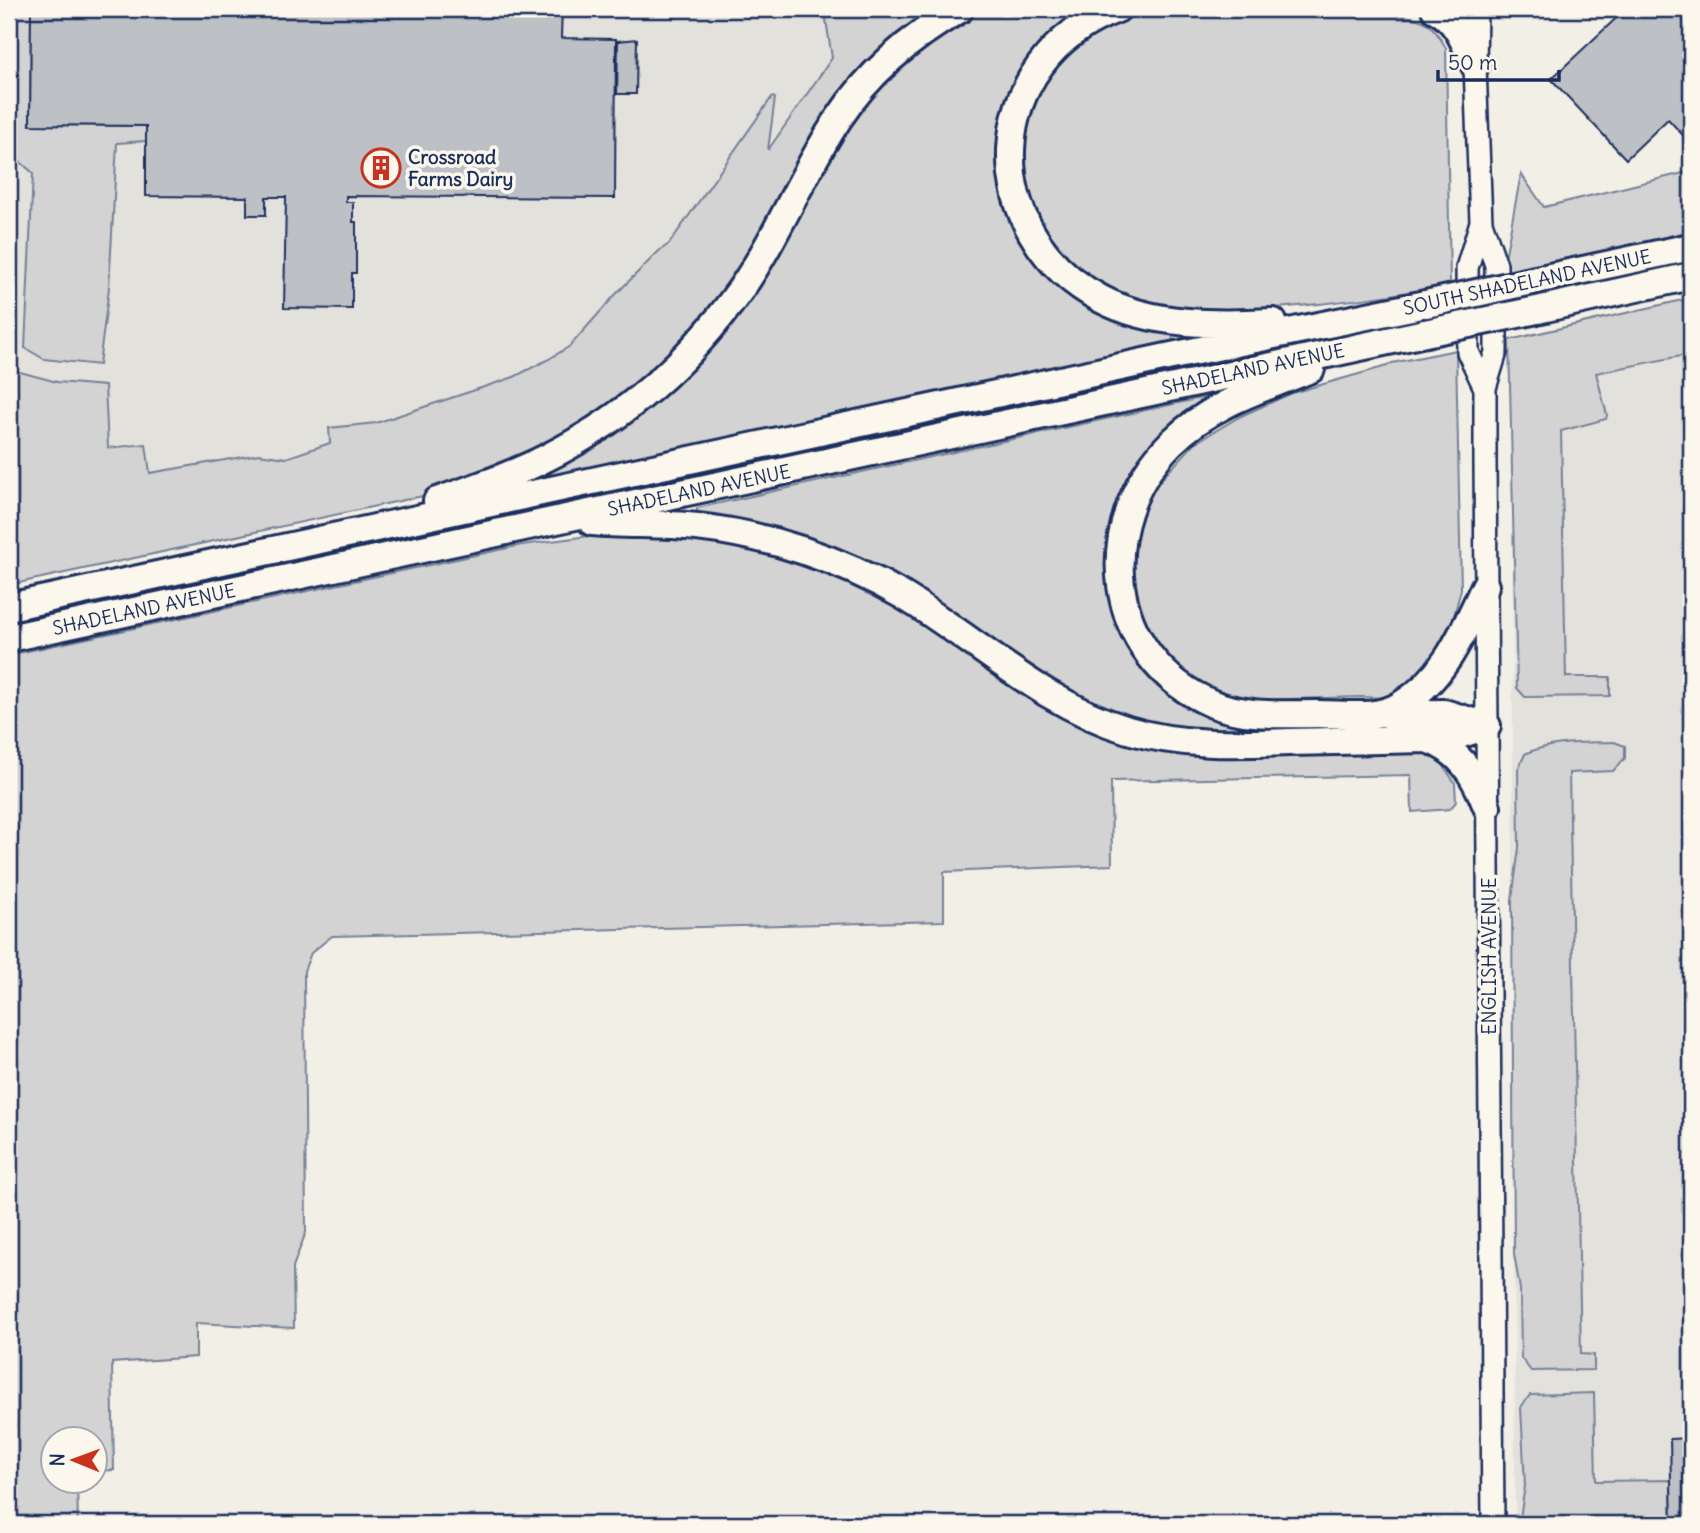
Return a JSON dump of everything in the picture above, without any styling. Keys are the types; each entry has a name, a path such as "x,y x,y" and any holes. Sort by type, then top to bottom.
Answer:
{"highway":[{"path":"350,533 543,460 600,427 648,391 701,340 743,287 830,133 863,85 905,45 960,9"},
{"path":"1117,9 1084,24 1055,47 1037,70 1019,105 1011,137 1012,180 1023,217 1045,253 1083,288 1105,301 1139,313 1185,321 1227,324 1362,317"},
{"path":"1435,9 1446,15 1455,25 1475,66"},
{"name":"SOUTH SHADELAND AVENUE","path":"1362,317 1691,247"},
{"name":"SOUTH SHADELAND AVENUE","path":"1388,339 1691,276"},
{"name":"SHADELAND AVENUE","path":"9,607 1362,317"},
{"path":"1388,339 1229,402 1189,427 1158,458 1138,486 1123,523 1119,562 1125,601 1132,624 1146,649 1165,672 1188,691 1214,704 1257,714 1444,713 1487,726"},
{"name":"SHADELAND AVENUE","path":"9,638 1388,339"},
{"path":"562,519 713,529 770,541 826,559 899,594 1063,703 1089,716 1131,731 1211,744 1427,740 1453,737 1487,726"},
{"path":"1384,714 1416,695 1447,663 1485,586"},
{"path":"1427,740 1441,744 1469,769 1488,807"}],"street":[{"name":"ENGLISH AVENUE","path":"1476,9 1475,66 1481,222 1467,268 1468,352 1485,388 1493,1524"}],"shaded area":[{"path":"9,9 867,9 866,44 770,143 654,305 543,399 9,543"},
{"path":"14,9 31,9 30,125 146,126 146,141 117,143 109,288 99,365 44,359 25,348 33,173 16,158"},
{"path":"833,9 940,9 760,238 720,302 654,374 559,440 432,494 9,585 9,369 57,382 105,386 108,448 146,444 150,473 259,454 286,458 330,443 329,428 376,423 514,377 570,346 616,294 669,244 772,97 775,98 768,150 832,58 826,20"},
{"path":"977,9 1093,9 1066,24 1041,46 1014,91 1002,136 1000,173 1012,219 1031,255 1063,286 1172,329 1173,341 592,468 530,486 527,474 695,357 846,116 944,26"},
{"path":"1151,11 1391,14 1418,19 1430,25 1446,48 1450,284 1319,304 1246,310 1197,310 1149,304 1125,297 1092,281 1066,258 1045,231 1031,199 1024,166 1025,132 1034,98 1051,66 1098,28 1128,14"},
{"path":"1691,171 1691,231 1502,274 1521,174 1544,207"},
{"path":"1691,298 1691,354 1596,373 1606,419 1561,431 1566,677 1610,677 1610,696 1525,697 1517,688 1509,340"},
{"path":"1456,350 1461,589 1447,643 1435,665 1399,694 1384,698 1249,700 1227,697 1190,679 1153,640 1133,595 1133,545 1142,511 1157,484 1195,443 1239,417 1292,393 1392,363"},
{"path":"1691,354 1691,1524 1515,1524 1512,432 1540,430 1595,373"},
{"path":"1215,395 1216,402 1123,492 1142,659 1279,724 1279,729 1191,735 1095,711 945,617 698,519 697,508"},
{"path":"603,534 654,534 745,545 828,571 868,592 944,637 1038,705 1091,729 1383,752 1427,753 1443,765 1455,783 1456,802 1450,809 1412,812 1411,775 1111,781 1112,865 944,872 944,921 332,936 311,953 304,971 306,1232 293,1267 294,1328 196,1323 196,1357 112,1363 114,1470 108,1470 108,1424 38,1424 38,1494 77,1494 78,1524 9,1524 9,655 522,545"},
{"path":"1614,742 1625,746 1625,758 1613,771 1569,773 1581,1354 1594,1355 1594,1370 1531,1371 1521,1358 1520,1289 1514,1254 1512,899 1519,848 1518,769 1525,754 1535,750 1568,744"},
{"path":"1594,1393 1596,1481 1671,1480 1672,1524 1519,1524 1525,1486 1521,1407 1530,1395"}],"building":[{"name":"Crossroad Farms Dairy","path":"31,9 562,9 561,38 616,39 615,198 346,196 346,202 353,202 353,222 356,222 356,273 352,273 352,309 284,308 286,197 266,197 266,215 247,215 247,197 146,196 146,126 30,125"},
{"path":"1626,9 1691,9 1691,144 1668,119 1626,159 1551,79"},
{"path":"637,39 636,94 617,94 618,41"},
{"path":"1691,1438 1691,1524 1672,1524 1670,1439"}],"place":[{"name":"Crossroad Farms Dairy","path":"381,168"}]}
